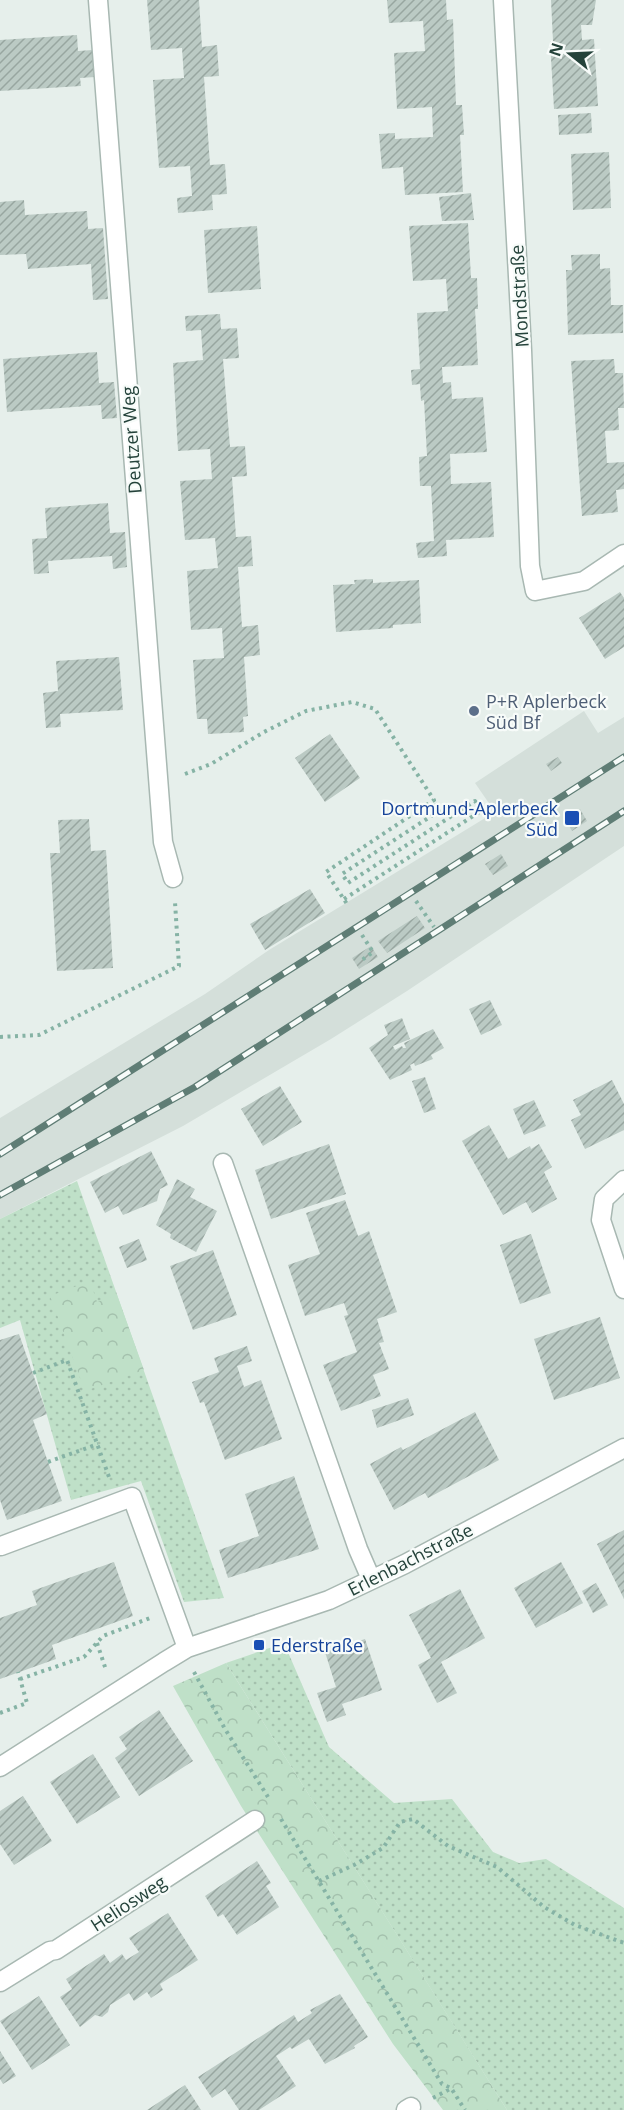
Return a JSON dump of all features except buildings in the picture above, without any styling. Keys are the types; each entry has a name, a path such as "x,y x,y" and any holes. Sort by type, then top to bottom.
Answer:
{"street":[{"name":"Deutzer Weg","path":"98,0 163,842 173,878"},
{"name":"Mondstraße","path":"503,0 522,350 530,566 535,591 584,581 624,554"},
{"path":"223,1163 354,1538 371,1579"},
{"path":"624,1180 604,1199 601,1220 624,1289"},
{"name":"Erlenbachstraße","path":"0,1767 187,1648 329,1600 405,1564 624,1448"},
{"path":"1,1546 132,1497 187,1648"},
{"name":"Heliosweg","path":"0,1982 50,1951 56,1950 255,1820"}],"path":[{"path":"159,783 211,764 264,732 306,711 352,702 375,709 434,800 439,811 342,874 348,883 475,801 482,811 345,902 326,872 433,801"},
{"path":"0,1037 39,1035 179,966 173,878"},
{"path":"416,901 434,927"},
{"path":"422,922 428,918"},
{"path":"362,935 373,952 362,960"},
{"path":"33,1373 67,1360 73,1366 118,1502"},
{"path":"48,1462 98,1444"},
{"path":"20,1679 84,1657 103,1636 148,1618"},
{"path":"97,1643 105,1665"},
{"path":"187,1648 196,1679 268,1797"},
{"path":"18,1672 30,1711"},
{"path":"0,1713 27,1703"},
{"path":"280,1816 442,2084 451,2088 465,2110"},
{"path":"319,1881 354,1865 383,1848 400,1822 413,1819 448,1846 496,1867 552,1912 576,1925 624,1943"}],"shaded area":[{"path":"584,711 598,733 624,717 624,846 331,1039 183,1126 0,1219 0,1118 205,994 269,950 495,812 475,783"}],"green space":[{"path":"77,1181 224,1598 184,1602 141,1481 71,1500 20,1320 0,1328 0,1219"},
{"path":"90,1281 97,1302 117,1295 144,1370 85,1391 50,1296"},
{"path":"284,1643 329,1747 394,1803 452,1799 493,1852 519,1863 546,1859 624,1908 624,2110 507,2110 226,1663"},
{"path":"226,1663 507,2110 443,2110 393,2044 241,1806 173,1686"}],"railway":[{"path":"0,1154 624,757"},
{"path":"0,1195 195,1087 624,811"}],"place":[{"name":"P+R Aplerbeck Süd Bf","path":"474,711"},
{"name":"Dortmund-Aplerbeck Süd","path":"572,818"},
{"name":"Ederstraße","path":"259,1645"}]}
